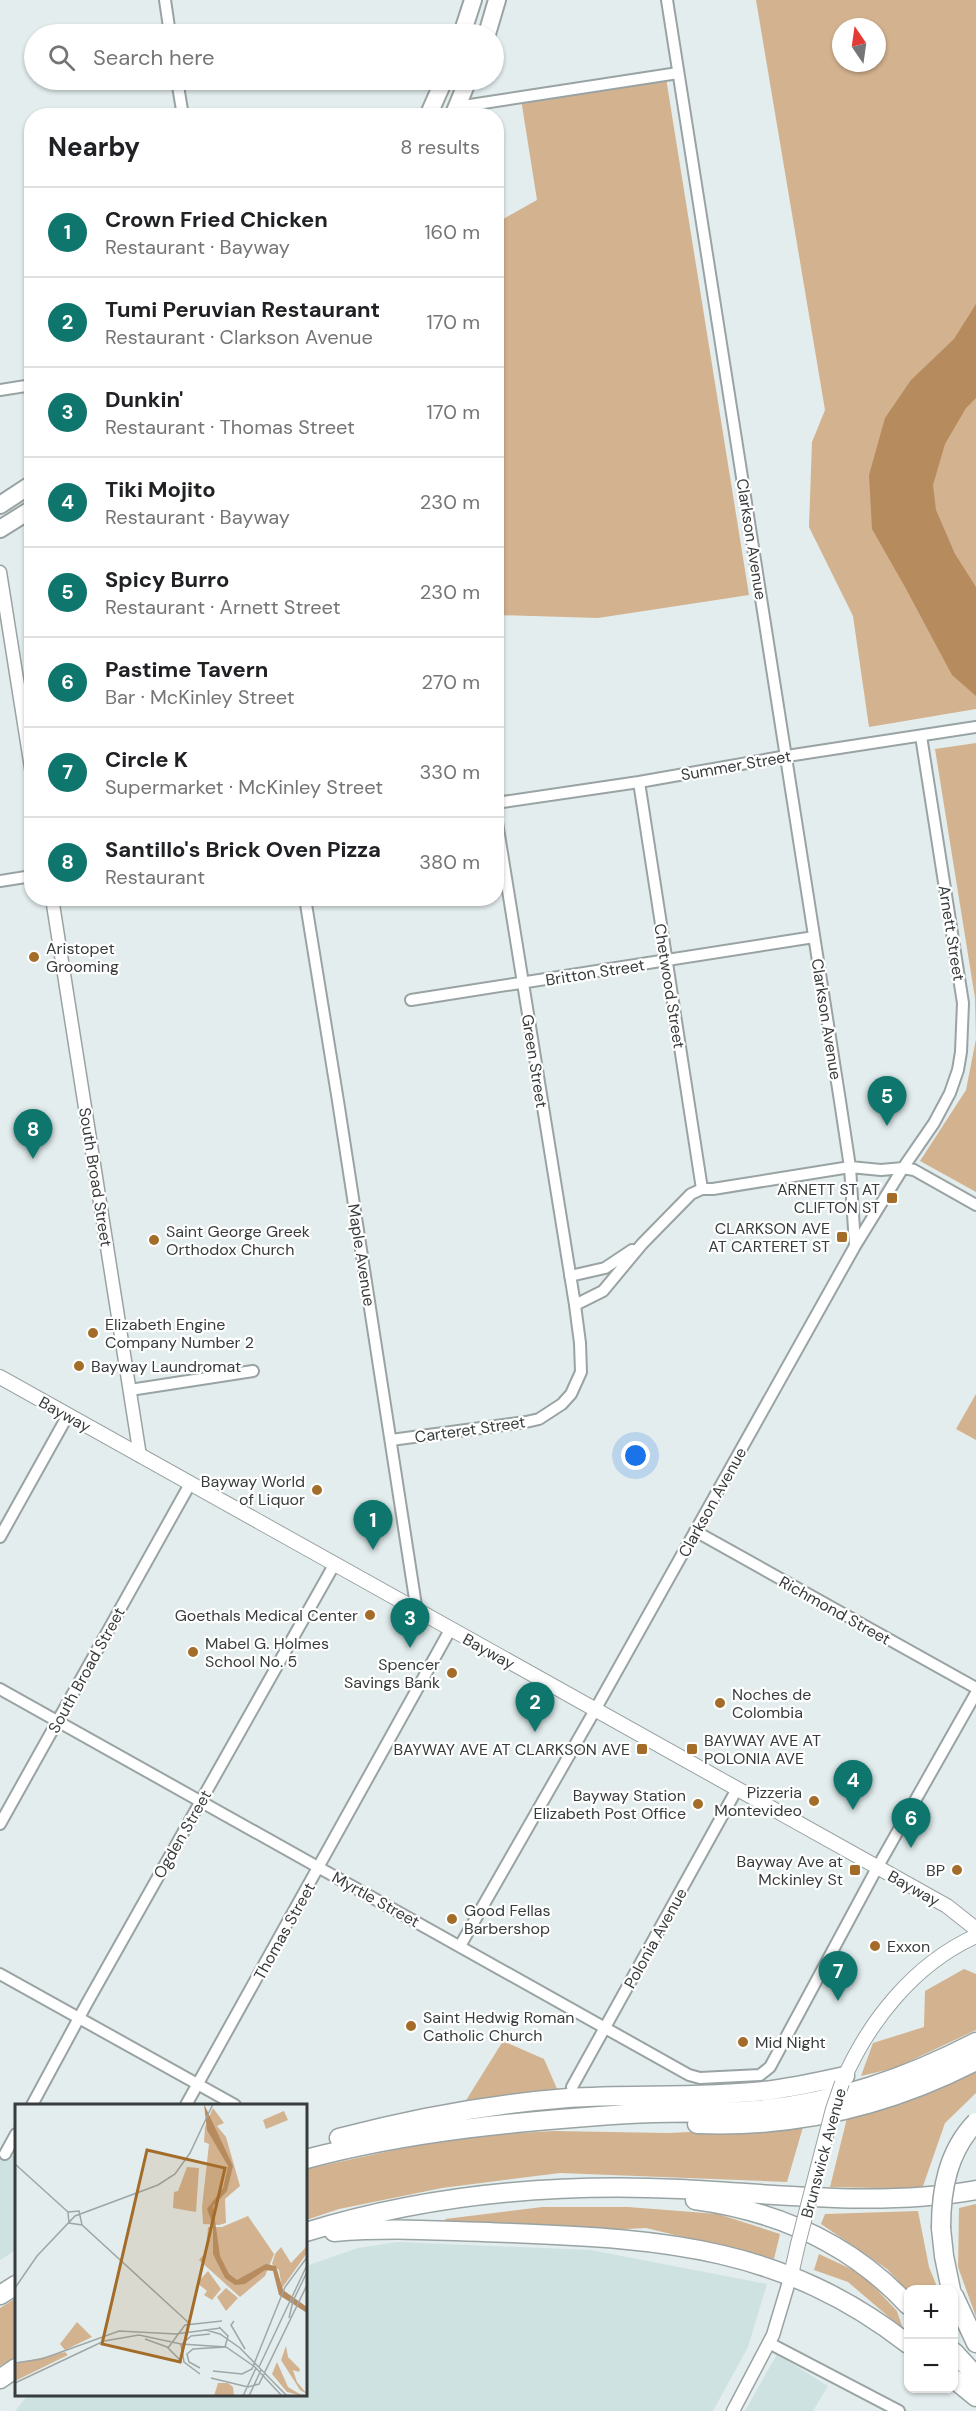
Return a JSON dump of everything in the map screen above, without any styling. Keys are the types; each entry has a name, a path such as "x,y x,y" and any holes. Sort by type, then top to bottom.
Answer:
{"highway":[{"path":"465,24 473,0"},
{"path":"490,24 497,0"},
{"path":"432,108 440,90"},
{"path":"456,108 464,90"},
{"path":"0,505 24,489"},
{"path":"0,530 24,514"},
{"path":"308,2159 396,2138 453,2129 632,2114 732,2112 801,2104 845,2095 889,2082 976,2042"},
{"path":"551,2120 725,2125 811,2117 852,2109 904,2094 976,2061"},
{"path":"308,2148 381,2127 493,2106 570,2098 765,2091 843,2080"},
{"path":"950,2285 941,2228 942,2197 949,2167 962,2140 976,2122"},
{"path":"607,2189 724,2205 795,2225 854,2256 904,2300"},
{"path":"308,2232 374,2213 459,2198 524,2192 678,2189 860,2198 920,2197 976,2190"},
{"path":"308,2233 392,2228 596,2237 692,2248 749,2261 791,2275 848,2303 904,2341"},
{"path":"0,2295 15,2286"},
{"path":"958,2305 976,2343"},
{"path":"958,2356 976,2376"},
{"path":"0,2379 15,2369"},
{"path":"958,2382 976,2397"}],"main road":[{"name":"Bayway","path":"0,1377 947,1906 976,1929"},
{"name":"Brunswick Avenue","path":"791,2275 833,2109 843,2080 864,2039 904,1989 939,1958 976,1936"}],"street":[{"path":"165,0 169,24"},
{"name":"Clarkson Avenue","path":"460,1946 855,1246 850,1167 667,0"},
{"path":"473,108 678,73"},
{"path":"179,90 182,108"},
{"path":"0,390 24,386"},
{"path":"0,572 24,724"},
{"name":"Summer Street","path":"504,801 639,782 787,756 976,727"},
{"name":"Arnett Street","path":"855,1246 934,1123 950,1093 958,1070 963,1029 963,1003 921,736"},
{"name":"Chetwood Street","path":"639,782 702,1189"},
{"name":"Green Street","path":"504,866 575,1305"},
{"path":"0,881 24,877"},
{"name":"South Broad Street","path":"53,906 140,1456"},
{"name":"Maple Avenue","path":"305,906 417,1612"},
{"name":"Britton Street","path":"411,1000 814,937"},
{"path":"575,1305 603,1291 642,1244 691,1194 702,1189 850,1167 881,1170 903,1168 914,1170 976,1205"},
{"path":"570,1276 605,1268 642,1244"},
{"name":"Carteret Street","path":"391,1440 526,1422 539,1419 562,1404 571,1394 581,1372 575,1305"},
{"path":"130,1390 253,1371"},
{"path":"0,1537 68,1415"},
{"name":"South Broad Street","path":"0,1824 190,1484"},
{"name":"Richmond Street","path":"695,1532 976,1690"},
{"name":"Ogden Street","path":"33,2104 78,2018 334,1565"},
{"name":"Thomas Street","path":"187,2104 450,1630"},
{"name":"Myrtle Street","path":"0,1689 689,2075 700,2078 760,2075 770,2067 877,1868"},
{"path":"877,1868 976,1690"},
{"name":"Polonia Avenue","path":"572,2087 737,1789"},
{"path":"0,1974 233,2104"},
{"path":"5,2154 15,2136"},
{"name":"Brunswick Avenue","path":"733,2411 769,2343 783,2308 791,2275"},
{"path":"769,2343 899,2411"}],"shaded area":[{"path":"756,0 976,0 976,709 869,727 853,616 809,527 812,442 825,410"},
{"path":"666,78 749,595 598,618 504,615 504,219 537,200 521,99"},
{"path":"976,304 976,398 966,408 945,444 933,485 936,510 955,554 976,587 976,696 952,675 872,529 869,475 885,418 911,380 954,339"},
{"path":"976,743 976,1039 975,998 935,749"},
{"path":"976,1039 976,1192 920,1161 966,1090"},
{"path":"976,1394 976,1440 956,1429"},
{"path":"964,1969 976,1974 976,2030 895,2068 861,2076 873,2043 924,2027 925,1991"},
{"path":"503,2041 544,2059 558,2091 465,2102"},
{"path":"976,2068 976,2093 945,2123 922,2189 830,2187 848,2114"},
{"path":"803,2127 787,2182 560,2173 442,2188 339,2209 308,2219 308,2169 460,2136 554,2131 668,2133"},
{"path":"0,2148 15,2156 15,2251 0,2260"},
{"path":"976,2204 976,2317 958,2267 959,2208"},
{"path":"542,2207 628,2207 718,2214 780,2234 774,2259 646,2228 607,2230 446,2223 445,2219"},
{"path":"918,2211 929,2267 936,2285 904,2285 904,2287 887,2269 821,2224 825,2214"},
{"path":"397,2242 591,2250 767,2284 748,2347 713,2411 15,2411 27,2396 308,2396 308,2265 358,2248"},
{"path":"819,2254 862,2274 897,2311 903,2329 848,2282 814,2270"},
{"path":"15,2299 15,2357 0,2366 0,2308"},
{"path":"777,2354 828,2386 813,2411 745,2411"}],"place":[{"name":"Aristopet Grooming","path":"34,957"},
{"name":"Spicy Burro","path":"887,1126"},
{"name":"Santillo's Brick Oven Pizza","path":"33,1159"},
{"name":"ARNETT ST AT CLIFTON ST","path":"892,1198"},
{"name":"CLARKSON AVE AT CARTERET ST","path":"842,1237"},
{"name":"Saint George Greek Orthodox Church","path":"154,1240"},
{"name":"Elizabeth Engine Company Number 2","path":"93,1333"},
{"name":"Bayway Laundromat","path":"79,1366"},
{"name":"Bayway World of Liquor","path":"317,1490"},
{"name":"Crown Fried Chicken","path":"373,1550"},
{"name":"Goethals Medical Center","path":"370,1615"},
{"name":"Dunkin'","path":"410,1648"},
{"name":"Mabel G. Holmes School No. 5","path":"193,1652"},
{"name":"Spencer Savings Bank","path":"452,1673"},
{"name":"Noches de Colombia","path":"720,1703"},
{"name":"Tumi Peruvian Restaurant","path":"535,1732"},
{"name":"BAYWAY AVE AT CLARKSON AVE","path":"642,1749"},
{"name":"BAYWAY AVE AT POLONIA AVE","path":"692,1749"},
{"name":"Pizzeria Montevideo","path":"814,1801"},
{"name":"Bayway Station Elizabeth Post Office","path":"698,1804"},
{"name":"Tiki Mojito","path":"853,1810"},
{"name":"Pastime Tavern","path":"911,1848"},
{"name":"Bayway Ave at Mckinley St","path":"855,1870"},
{"name":"BP","path":"957,1870"},
{"name":"Good Fellas Barbershop","path":"452,1919"},
{"name":"Exxon","path":"875,1946"},
{"name":"Circle K","path":"838,2001"},
{"name":"Saint Hedwig Roman Catholic Church","path":"411,2026"},
{"name":"Mid Night","path":"743,2042"}]}
